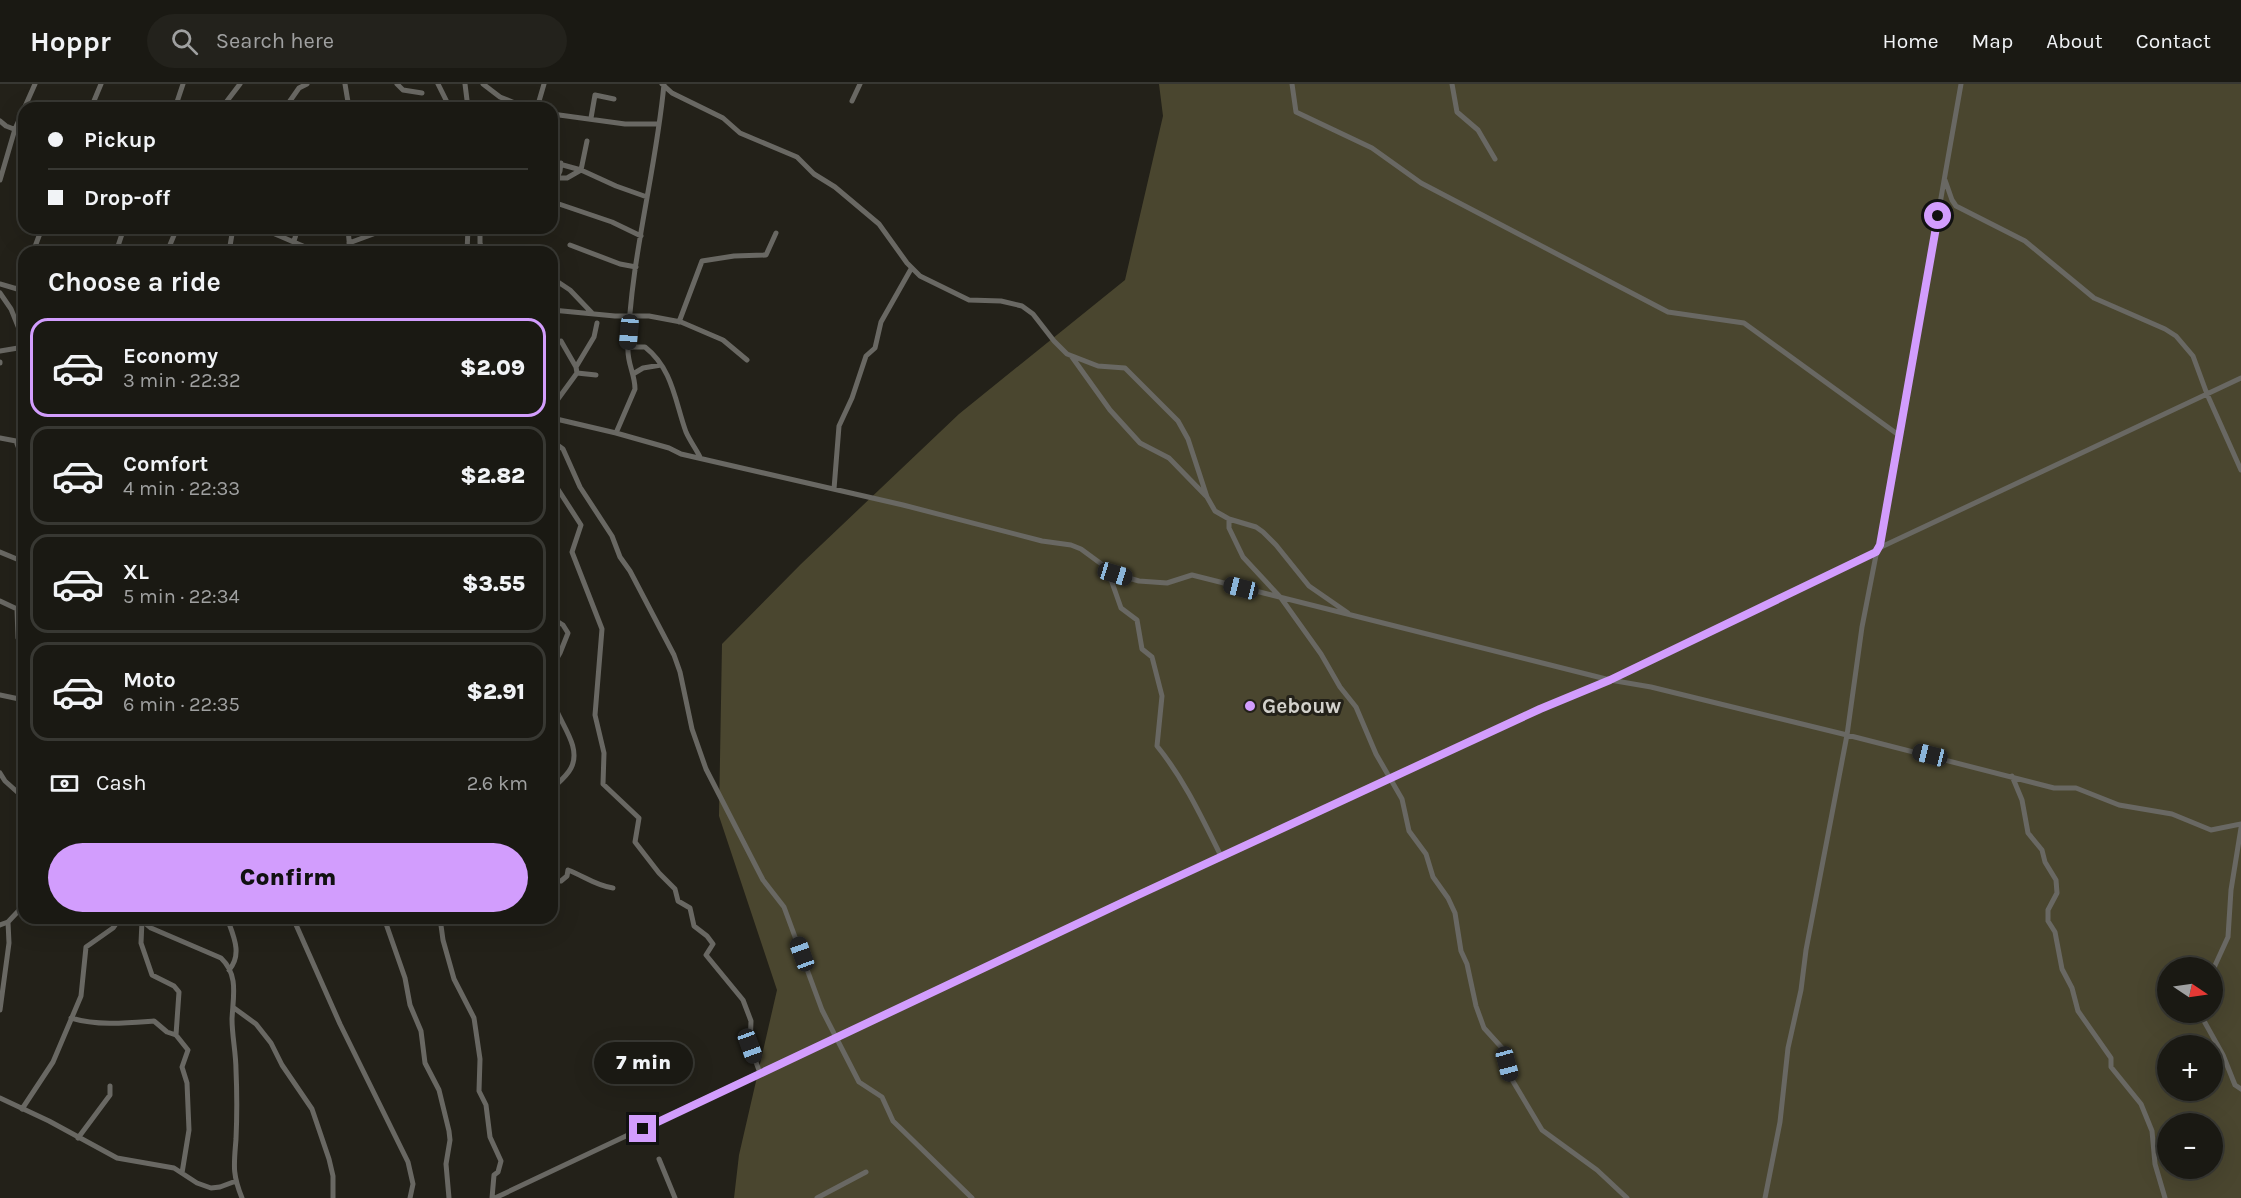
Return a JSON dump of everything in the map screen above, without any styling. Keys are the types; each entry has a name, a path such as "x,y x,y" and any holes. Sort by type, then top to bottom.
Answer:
{"street":[{"path":"27,102 35,84"},
{"path":"94,102 101,84"},
{"path":"177,102 183,84"},
{"path":"227,102 240,84"},
{"path":"289,102 299,88 307,84"},
{"path":"345,84 348,102"},
{"path":"397,84 403,90 422,93"},
{"path":"438,84 447,102"},
{"path":"465,84 467,102"},
{"path":"483,84 500,97 512,102"},
{"path":"539,102 544,84"},
{"path":"616,433 635,389 628,357 630,316 663,84"},
{"path":"663,84 672,93 723,118 741,133 796,157 814,174 835,187 879,224 911,269 920,276 969,300 1001,301 1022,306 1033,314 1054,341 1071,356 1110,410 1140,443 1169,458 1207,497"},
{"path":"852,101 860,84"},
{"path":"1292,84 1296,112 1372,148 1421,183 1668,312 1744,323 1900,436"},
{"path":"1452,84 1457,112 1478,130 1495,159"},
{"path":"1765,1198 1780,1122 1788,1048 1801,990 1806,950 1847,735 1862,627 1900,436 1961,84"},
{"path":"591,118 595,95 614,99"},
{"path":"558,115 626,124 659,124"},
{"path":"0,121 18,130"},
{"path":"0,180 18,122"},
{"path":"558,178 567,178 581,170 587,141"},
{"path":"558,163 647,198"},
{"path":"558,174 561,163"},
{"path":"1944,179 1956,206 2025,241 2094,298 2176,336 2193,356 2241,471"},
{"path":"559,204 612,222 641,236"},
{"path":"679,322 702,261 734,256 766,255 776,233"},
{"path":"276,234 302,246"},
{"path":"294,241 296,234"},
{"path":"348,234 349,246"},
{"path":"348,243 373,234"},
{"path":"570,245 620,264 636,267"},
{"path":"834,489 839,426 852,398 866,356 875,348 881,322 911,269"},
{"path":"558,282 592,313"},
{"path":"0,285 18,289"},
{"path":"0,293 11,309 18,326"},
{"path":"558,310 649,316 679,322 723,340 747,360"},
{"path":"558,399 594,338 597,323"},
{"path":"561,341 576,370 596,375"},
{"path":"628,347 645,347 661,364 670,380 686,431 700,457"},
{"path":"0,351 18,348"},
{"path":"1071,356 1098,366 1125,368 1178,421 1188,440 1207,497 1215,511 1263,532 1309,586 1350,615"},
{"path":"633,374 643,368 661,364"},
{"path":"441,924 454,979 474,1018 480,1048 479,1091 486,1105 490,1137 501,1161 498,1172 494,1176 493,1198 1221,856 1540,709 1610,680 1878,549 2241,378"},
{"path":"558,419 616,433 669,448 681,454 1071,545 1081,549 1108,570 1151,583 1167,583 1192,575 2054,788 2076,788 2119,805 2172,814 2211,830 2241,826 2230,890 2228,936 2219,957"},
{"path":"0,438 16,441 18,446"},
{"path":"558,445 563,449 580,487 612,536 620,557 630,571 674,655 680,672 692,729 706,769 763,880 784,908 822,1010 859,1082 882,1097 893,1121 972,1198"},
{"path":"558,489 581,525 572,552 602,629 595,715 604,753 603,783 639,818 635,842 659,873 675,889 678,901 690,908 694,926 713,944 706,955 743,1000 751,1022 750,1046 760,1072"},
{"path":"1229,519 1229,528 1243,557 1281,598 1321,654 1340,687 1356,707 1376,753 1402,798 1409,831 1426,854 1433,877 1448,898 1455,913 1461,951 1467,964 1476,1006 1484,1029 1503,1049 1511,1078 1542,1130 1597,1170 1627,1198"},
{"path":"0,552 18,560"},
{"path":"1108,570 1121,608 1137,621 1142,649 1152,657 1162,696 1157,746 1173,765 1221,856"},
{"path":"0,601 17,609 18,638"},
{"path":"558,623 568,633 558,657"},
{"path":"0,695 18,698"},
{"path":"558,713 573,744 574,760 571,770 558,783"},
{"path":"0,773 18,793"},
{"path":"2012,776 2022,800 2028,833 2042,850 2045,862 2056,880 2057,893 2048,910 2048,921 2055,932 2062,969 2072,988 2078,1011 2111,1058 2111,1067 2141,1104 2152,1131 2155,1164 2165,1198"},
{"path":"558,881 567,876 568,870 585,876 599,886 613,888"},
{"path":"0,925 8,922 18,911"},
{"path":"0,1010 9,943 8,922"},
{"path":"22,1109 47,1073 71,1018 82,990 86,947 115,924"},
{"path":"142,924 141,943 152,975 159,981 174,986 179,992 176,1035"},
{"path":"146,924 221,958 234,982 232,1018 236,1082 236,1138 233,1160 236,1181 242,1198"},
{"path":"229,924 237,951 235,963 229,970"},
{"path":"296,924 340,1024 408,1162 413,1184 411,1198"},
{"path":"386,924 420,1031 425,1063 439,1090 450,1140 446,1164 449,1198"},
{"path":"234,1008 256,1024 271,1043 282,1065 312,1109 329,1159 333,1176 333,1198"},
{"path":"71,1018 85,1022 102,1021 122,1024 155,1021 167,1032 176,1035 188,1050 182,1067 187,1083 189,1130 182,1173"},
{"path":"2205,1023 2223,1055 2235,1084 2241,1089"},
{"path":"78,1138 110,1095 110,1086"},
{"path":"0,1098 49,1121 117,1158 137,1163 162,1164 211,1188 236,1181"},
{"path":"659,1159 675,1198"},
{"path":"817,1198 866,1172"}],"shaded area":[{"path":"1159,84 2241,84 2241,1198 734,1198 739,1155 777,990 719,816 722,644 801,564 959,414 1125,280 1163,116"}],"place":[{"name":"Gebouw","path":"1250,706"}],"route":[{"path":"643,1129 1136,896 1540,709 1610,680 1876,552 1880,545 1897,454 1938,216"}]}
